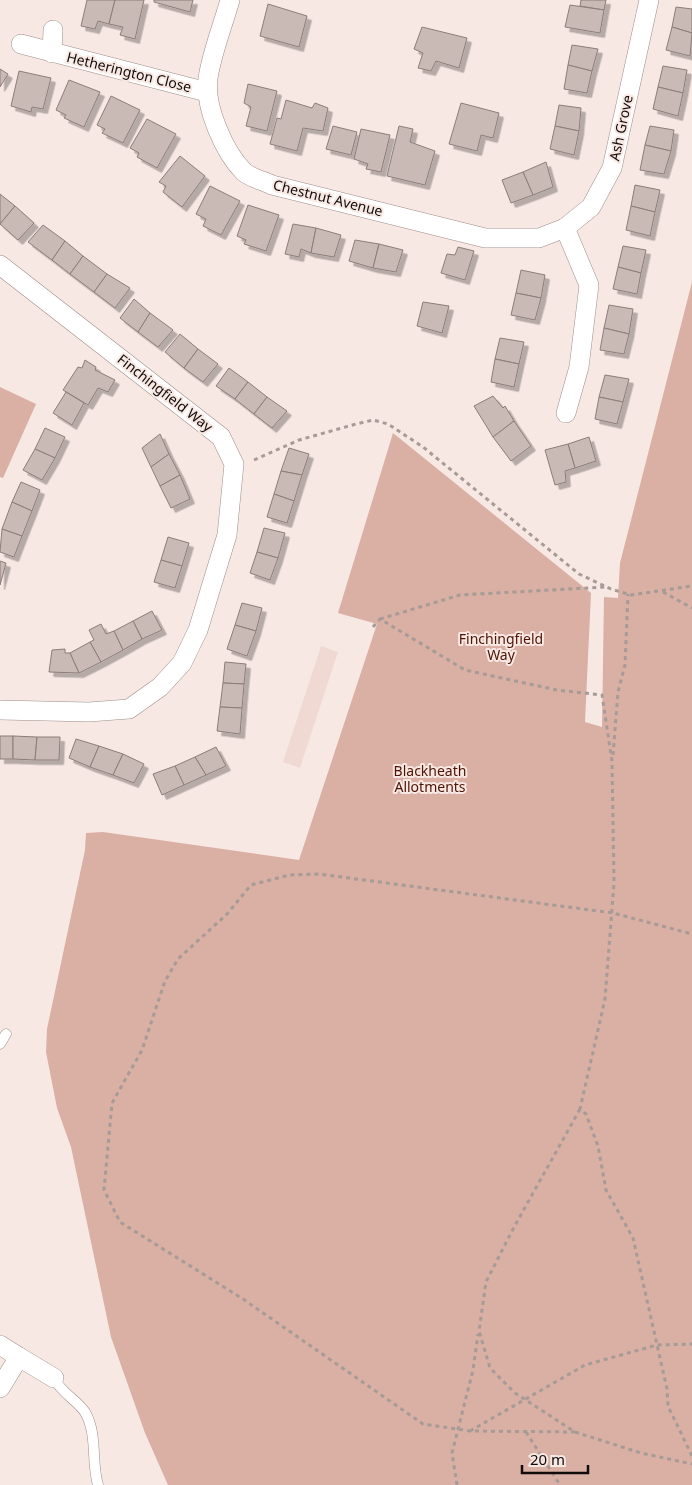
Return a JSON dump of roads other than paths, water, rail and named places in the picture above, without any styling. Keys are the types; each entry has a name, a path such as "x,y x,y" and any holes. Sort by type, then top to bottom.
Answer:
{"street":[{"name":"Chestnut Avenue","path":"230,0 208,76 207,92 218,130 245,172 272,185 485,238 539,238 565,228"},
{"name":"Ash Grove","path":"565,228 591,207 612,168 649,0"},
{"name":"Hetherington Close","path":"52,52 54,30"},
{"name":"Hetherington Close","path":"21,44 207,92"},
{"path":"565,228 589,285 580,367 566,413"},
{"name":"Finchingfield Way","path":"0,265 221,437 234,464 227,535 198,630 182,663 160,687 129,710 89,712 0,710"},
{"path":"0,1345 54,1378"},
{"path":"0,1388 19,1356"}],"lane":[{"path":"0,1044 6,1034"},
{"path":"54,1378 58,1388 85,1412 95,1445 94,1472 98,1485"}],"park label":[{"name":"Blackheath Allotments","path":"430,780"}]}
